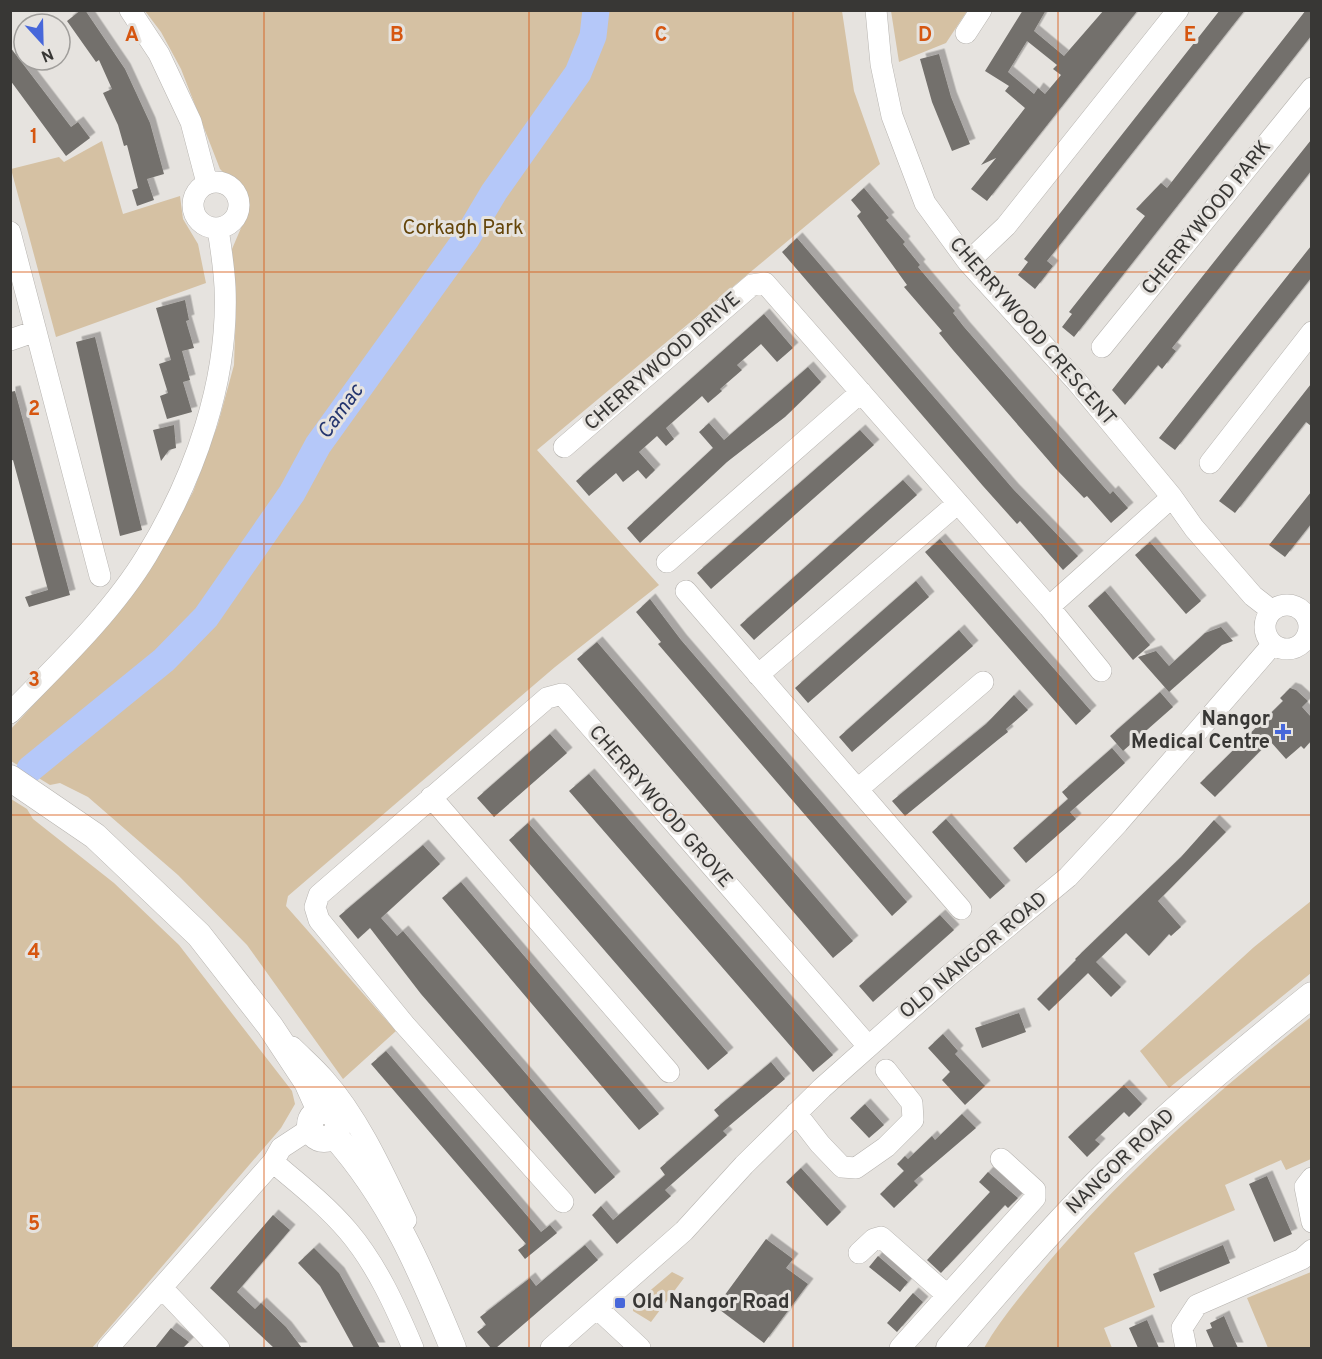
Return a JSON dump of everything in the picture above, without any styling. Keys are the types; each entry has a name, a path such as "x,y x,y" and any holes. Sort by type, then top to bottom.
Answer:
{"main road":[{"path":"10,778 95,836 137,874 199,935 270,1026 307,1082 322,1125 375,1185 406,1240 453,1348"},
{"name":"NANGOR ROAD","path":"949,1348 1003,1284 1094,1186 1183,1102 1311,995"}],"street":[{"path":"130,10 159,54 191,122 207,183"},
{"name":"CHERRYWOOD CRESCENT","path":"876,10 881,64 892,116 925,203 969,262 1077,382 1173,497 1194,528 1253,596 1271,610"},
{"path":"966,33 981,10"},
{"path":"969,262 1006,226 1178,10"},
{"name":"CHERRYWOOD PARK","path":"1102,348 1311,88"},
{"path":"207,183 225,183 237,194 239,201 237,216 232,222 218,229 198,221 192,207 195,193 207,183"},
{"path":"10,713 104,612 129,581 148,554 176,501 206,428 214,399 225,288 218,229"},
{"path":"10,232 100,576"},
{"name":"CHERRYWOOD DRIVE","path":"564,447 752,285 765,283 1049,607 1101,671"},
{"path":"10,340 36,331"},
{"path":"1210,462 1311,332"},
{"path":"667,562 861,392"},
{"path":"1049,607 1173,497"},
{"path":"758,675 958,503"},
{"path":"686,591 961,909"},
{"path":"1306,601 1309,624 1307,649 1289,649 1273,644 1264,629 1271,610 1284,604 1306,601"},
{"name":"OLD NANGOR ROAD","path":"551,1348 684,1232 796,1113 868,1046 1068,877 1118,823 1273,644"},
{"path":"858,789 983,682"},
{"name":"CHERRYWOOD GROVE","path":"563,1202 404,1024 319,920 315,907 319,895 547,698 562,694 868,1046"},
{"path":"431,797 669,1072"},
{"path":"270,1026 326,1080 373,1154 423,1255 441,1316"},
{"path":"796,1113 820,1144 842,1167 856,1168 886,1147 913,1120 912,1103 886,1070"},
{"path":"108,1348 273,1162 281,1149 322,1125"},
{"path":"900,1348 1035,1198 1035,1190 1001,1159"},
{"path":"273,1162 320,1202 348,1232 369,1261 398,1314 413,1348"},
{"path":"1311,1178 1305,1187 1311,1222"},
{"path":"859,1253 874,1239 881,1237 947,1295"},
{"path":"1186,1348 1182,1328 1197,1305 1302,1259 1311,1250"},
{"path":"162,1288 219,1348"},
{"path":"598,1309 640,1348"}],"green space":[{"path":"891,10 967,11 946,43 899,62"},
{"name":"Corkagh Park","path":"145,11 842,11 854,91 880,164 537,450 659,585 555,667 288,896 286,906 396,1031 343,1079 247,945 178,875 88,797 60,783 50,785 11,761 10,730 74,661 149,572 193,492 218,424 234,365 236,307 232,249 247,214 233,182 220,169 181,69 161,32"},
{"path":"102,141 123,214 180,196 183,219 198,244 206,283 56,337 11,169 59,157 64,162"},
{"path":"11,799 27,809 33,819 114,883 179,945 292,1091 295,1104 281,1128 92,1348 11,1348"},
{"path":"1311,901 1311,973 1169,1088 1140,1051 1254,947"},
{"path":"1311,1017 1311,1159 1286,1170 1281,1160 1225,1185 1235,1210 1134,1253 1155,1307 1104,1328 1112,1348 984,1348 1029,1285 1107,1198 1172,1134"},
{"path":"672,1272 684,1278 651,1322 633,1311 633,1305"},
{"path":"1311,1272 1311,1348 1268,1348 1247,1298"}],"building":[{"path":"81,10 85,10 125,69 150,123 164,174 147,179 154,200 137,206 132,190 138,188 127,145 124,146 118,125 103,93 112,89 99,60 96,62 72,28 72,17"},
{"path":"1023,10 1046,10 1034,31 1064,56 1104,10 1138,10 987,201 971,189 996,158 981,165 1025,108 1005,91 1009,86 985,71","holes":["1027,41 1057,65 1053,69 1061,75 1045,94 1038,88 1034,94 1008,72"]},
{"path":"1220,10 1245,10 1047,261 1053,266 1035,289 1018,275 1028,262 1024,259"},
{"path":"1306,10 1311,10 1311,36 1074,337 1062,327 1072,314 1069,312 1145,216 1136,209 1161,183 1167,188"},
{"path":"10,47 12,72 29,72 71,127 78,122 90,138 66,156 10,80"},
{"path":"939,54 951,97 970,144 952,151 932,102 920,59"},
{"path":"1311,140 1311,171 1172,348 1176,351 1162,369 1158,365 1125,405 1112,390"},
{"path":"864,188 889,218 886,220 905,242 903,244 920,265 918,267 955,311 953,313 964,327 1110,494 1113,491 1128,508 1111,523 1087,496 1084,498 1056,469 953,350 939,333 942,331 904,287 907,285 857,216 861,212 851,200"},
{"path":"797,238 1013,489 1078,556 1063,570 1020,521 1017,524 983,486 782,252"},
{"path":"1311,246 1311,278 1175,450 1159,438"},
{"path":"185,300 189,320 186,321 194,348 182,351 190,380 183,382 192,412 167,419 160,396 168,393 159,364 171,360 156,308"},
{"path":"764,314 793,348 777,362 761,344 737,365 742,370 720,389 722,391 708,403 702,396 666,428 674,439 666,446 657,436 639,452 655,470 646,479 638,470 623,482 616,473 589,496 576,481"},
{"path":"95,337 142,530 120,536 76,342"},
{"path":"808,367 821,382 785,417 727,462 640,543 627,528 713,448 699,432 709,423 724,440"},
{"path":"1311,384 1311,426 1306,422 1235,513 1219,501"},
{"path":"15,391 70,595 29,607 25,597 48,590 13,460 10,461 10,392"},
{"path":"174,425 176,448 169,450 161,461 153,430"},
{"path":"860,430 874,445 711,589 697,573"},
{"path":"903,480 917,495 754,640 740,625"},
{"path":"1311,492 1311,524 1285,557 1269,545"},
{"path":"940,539 1091,711 1076,725 925,552"},
{"path":"1150,542 1201,601 1186,614 1135,555"},
{"path":"916,581 929,597 808,703 795,688"},
{"path":"1105,591 1150,645 1133,660 1088,606"},
{"path":"650,599 681,640 907,902 892,916 658,644 661,642 636,612"},
{"path":"1221,627 1233,641 1222,645 1169,692 1138,657 1156,651 1169,666 1205,633"},
{"path":"959,630 973,646 852,752 839,737"},
{"path":"597,642 853,941 833,958 577,659"},
{"path":"1290,688 1296,690 1308,701 1302,707 1311,717 1311,741 1304,749 1301,746 1286,759 1270,741 1215,797 1200,783 1283,701 1280,698"},
{"path":"1160,692 1173,707 1123,751 1110,736"},
{"path":"1014,695 1028,710 1006,729 1008,732 905,816 892,801 986,724"},
{"path":"550,734 567,753 494,817 477,798"},
{"path":"1112,748 1125,763 1070,812 1076,819 1026,863 1013,848 1068,799 1062,792"},
{"path":"589,774 833,1055 813,1072 569,791"},
{"path":"946,819 1005,886 990,899 932,832"},
{"path":"1214,820 1226,832 1158,901 1181,927 1171,936 1169,934 1149,956 1126,933 1096,962 1121,987 1111,997 1088,973 1049,1011 1037,999 1181,857"},
{"path":"528,823 728,1053 708,1070 509,840"},
{"path":"423,845 440,864 381,918 397,936 403,931 615,1177 595,1194 421,994 370,928 358,939 339,916"},
{"path":"461,882 659,1114 639,1130 442,898"},
{"path":"940,915 954,930 873,1002 859,986"},
{"path":"1019,1013 1026,1032 982,1048 975,1028"},
{"path":"943,1034 958,1051 955,1054 985,1086 965,1105 942,1080 950,1072 928,1048"},
{"path":"386,1051 541,1232 550,1225 557,1233 525,1259 518,1250 526,1244 371,1064"},
{"path":"771,1062 785,1079 723,1131 727,1135 665,1190 671,1196 617,1244 592,1215 601,1206 613,1220 665,1175 660,1168 719,1116 714,1110"},
{"path":"1124,1085 1142,1104 1129,1117 1124,1112 1095,1140 1100,1144 1087,1157 1068,1137"},
{"path":"865,1104 884,1125 869,1138 850,1118"},
{"path":"962,1114 976,1128 914,1181 918,1185 894,1208 880,1194 904,1171 897,1164 905,1156 908,1159 932,1136 935,1140"},
{"path":"801,1168 841,1212 827,1226 786,1182"},
{"path":"988,1172 1018,1198 1008,1208 1005,1205 941,1273 927,1260 990,1192 979,1182"},
{"path":"1267,1176 1292,1234 1274,1242 1249,1184"},
{"path":"273,1215 290,1230 237,1292 255,1309 261,1303 286,1327 302,1348 274,1348 210,1288"},
{"path":"766,1239 793,1259 786,1268 808,1284 764,1343 716,1307"},
{"path":"585,1245 598,1260 496,1348 491,1348 477,1332 486,1325 480,1317 530,1278 536,1286"},
{"path":"1223,1245 1230,1263 1160,1292 1153,1274"},
{"path":"314,1248 339,1273 380,1348 354,1348 320,1286 298,1263"},
{"path":"878,1256 908,1282 900,1292 869,1267"},
{"path":"913,1293 923,1302 897,1332 887,1323"},
{"path":"1224,1316 1238,1348 1214,1348 1206,1330 1212,1328 1210,1323"},
{"path":"1147,1320 1159,1348 1138,1348 1129,1328"},
{"path":"171,1328 189,1342 183,1348 155,1348"}],"waterway":[{"name":"Camac","path":"30,769 164,660 206,617 292,493 318,445 466,239 494,192 578,73 593,36 596,10"}],"place":[{"name":"Nangor Medical Centre","path":"1283,732"},
{"name":"Old Nangor Road","path":"620,1303"}]}
